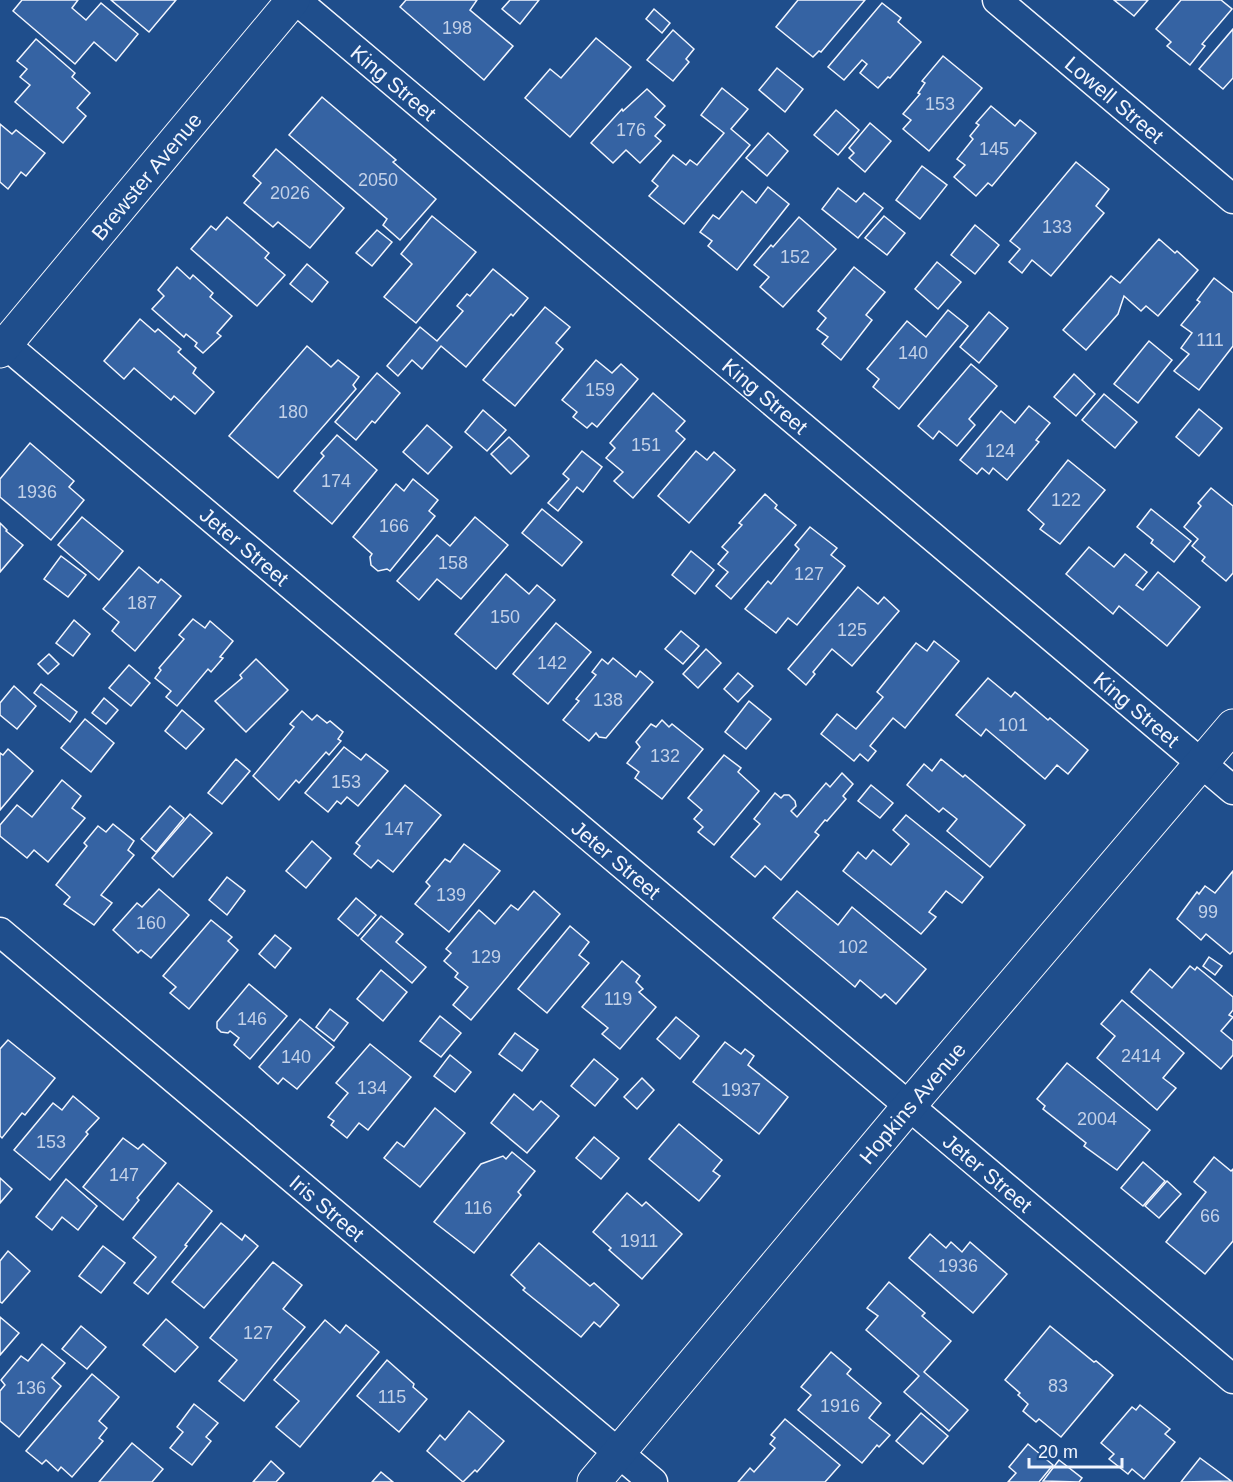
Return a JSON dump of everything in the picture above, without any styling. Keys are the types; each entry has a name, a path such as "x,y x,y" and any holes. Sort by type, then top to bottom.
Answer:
{"street":[{"name":"Brewster Avenue","path":"2,345 294,0"},
{"name":"King Street","path":"294,0 1233,790"},
{"name":"Lowell Street","path":"997,0 1233,199"},
{"name":"Jeter Street","path":"2,345 1233,1379"},
{"name":"Hopkins Avenue","path":"594,1482 909,1106 1233,726"},
{"name":"Iris Street","path":"0,932 653,1482"}],"building":[{"path":"22,0 78,0 72,8 86,20 101,3 138,34 116,61 94,42 75,64 13,11"},
{"path":"111,0 176,0 149,32"},
{"path":"406,0 477,0 470,10 513,46 484,80 400,7"},
{"path":"510,0 539,0 520,24 502,9"},
{"path":"798,0 865,0 821,52 819,51 813,57 776,27"},
{"path":"1114,0 1148,0 1134,16"},
{"path":"1181,0 1221,0 1232,9 1202,44 1205,46 1190,65 1167,46 1171,42 1156,29"},
{"path":"882,3 901,18 898,22 921,42 890,78 888,77 878,88 860,73 867,64 862,60 844,80 828,67"},
{"path":"654,9 670,23 662,33 646,19"},
{"path":"1233,29 1233,78 1223,89 1199,69"},
{"path":"673,30 694,49 686,59 689,62 673,81 647,60"},
{"path":"596,38 631,67 570,137 525,98 550,69 561,78"},
{"path":"36,39 75,73 72,77 90,93 77,108 86,116 63,143 15,102 30,85 20,77 27,69 17,61"},
{"path":"943,56 982,88 929,151 903,129 911,120 903,114 920,94 918,93 925,83 922,81"},
{"path":"777,68 803,89 785,112 759,90"},
{"path":"722,88 748,109 731,129 750,145 684,224 649,196 658,186 652,181 673,155 686,165 690,160 697,165 724,133 701,115"},
{"path":"647,89 665,106 655,117 665,125 655,136 661,141 640,163 626,150 613,163 591,143 622,109 623,111"},
{"path":"322,97 396,160 393,162 436,199 400,240 383,225 387,219 289,135"},
{"path":"991,106 1015,126 1020,120 1036,133 992,186 988,183 976,196 954,177 965,165 957,159 973,139 970,136 979,125 976,123"},
{"path":"836,110 859,130 838,155 814,135"},
{"path":"870,123 891,141 865,172 849,158 854,153 849,148"},
{"path":"0,124 12,134 16,130 45,153 26,176 21,172 8,189 0,182"},
{"path":"768,133 788,151 767,176 746,158"},
{"path":"276,149 344,208 310,248 278,222 273,227 244,203 261,183 253,176"},
{"path":"1076,162 1109,189 1096,206 1104,213 1051,276 1032,260 1022,273 1009,262 1020,249 1010,241"},
{"path":"922,166 947,185 920,219 896,200"},
{"path":"768,187 789,204 737,270 708,246 712,241 700,232 713,215 719,219 742,191 756,203"},
{"path":"838,188 856,202 864,193 883,208 858,238 822,209"},
{"path":"432,216 476,252 416,323 384,297 412,264 401,254"},
{"path":"884,216 905,233 887,255 865,238"},
{"path":"227,217 269,253 265,258 285,275 257,306 191,249 211,226 216,230"},
{"path":"799,217 836,249 783,307 760,287 769,277 754,265"},
{"path":"975,225 999,245 975,274 951,255"},
{"path":"377,230 392,242 372,266 356,253"},
{"path":"1159,239 1175,253 1177,251 1198,270 1158,316 1146,306 1141,311 1124,296 1118,314 1086,350 1063,330 1111,276 1120,283"},
{"path":"937,262 961,282 938,309 915,289"},
{"path":"307,264 328,282 312,302 290,284"},
{"path":"177,267 190,279 193,275 213,293 210,297 232,316 217,333 221,336 203,353 195,346 197,343 186,334 184,337 152,309 164,296 158,290"},
{"path":"854,267 885,292 866,315 872,320 841,360 822,344 828,337 817,329 826,318 818,311"},
{"path":"493,269 528,298 513,316 511,314 466,367 441,346 422,369 412,360 398,376 387,366 420,327 437,341 463,311 457,306 467,294 470,296"},
{"path":"1214,278 1233,293 1233,346 1199,390 1174,371 1189,354 1181,348 1192,333 1181,325 1200,302 1197,300"},
{"path":"545,307 570,327 556,343 563,349 515,406 483,380"},
{"path":"948,310 968,326 899,409 873,387 879,379 867,369 907,321 926,337"},
{"path":"989,312 1008,328 979,363 960,347"},
{"path":"140,319 155,332 158,329 181,349 178,352 196,368 193,373 214,392 195,414 174,396 171,400 134,368 124,379 104,361"},
{"path":"1149,341 1172,360 1138,403 1114,384"},
{"path":"307,346 331,367 338,360 359,377 353,385 356,389 278,478 229,436"},
{"path":"596,360 612,373 621,364 638,379 597,427 592,423 587,428 573,417 577,412 562,400"},
{"path":"971,364 997,386 969,419 975,425 957,446 939,431 933,439 918,426"},
{"path":"377,373 400,393 375,423 372,421 356,440 335,422"},
{"path":"1074,374 1095,394 1076,416 1054,397"},
{"path":"653,393 685,421 676,431 685,439 633,498 614,481 623,472 606,458 615,448 610,443"},
{"path":"1104,394 1137,422 1115,448 1082,420"},
{"path":"1029,406 1050,423 1036,440 1039,442 1007,480 993,468 989,474 982,468 977,474 960,460 1001,411 1015,423"},
{"path":"1199,409 1222,428 1199,456 1176,437"},
{"path":"483,410 506,430 487,451 465,432"},
{"path":"427,425 452,447 428,474 403,452"},
{"path":"337,435 377,470 332,524 294,491 324,456 321,453"},
{"path":"509,437 529,456 511,474 491,454"},
{"path":"30,443 74,481 69,487 84,500 51,540 0,497 0,479"},
{"path":"582,451 602,467 583,492 577,487 558,511 548,503 569,479 563,474"},
{"path":"696,451 707,460 714,452 735,470 689,523 658,496"},
{"path":"1068,460 1105,490 1060,544 1040,529 1044,524 1028,510"},
{"path":"413,479 438,500 429,511 435,516 390,571 387,569 378,571 371,565 372,554 353,537 396,484 404,491"},
{"path":"1211,488 1233,506 1233,573 1226,581 1202,561 1205,557 1192,546 1198,539 1184,527 1201,506 1198,503"},
{"path":"765,494 777,505 775,508 796,525 731,599 716,586 728,572 718,564 728,552 722,547 742,525 739,523"},
{"path":"542,509 582,542 562,566 522,533"},
{"path":"1151,509 1191,541 1174,562 1151,543 1153,540 1137,527"},
{"path":"82,517 123,551 99,580 58,545"},
{"path":"475,517 508,545 461,599 437,579 419,600 397,581 437,535 450,546"},
{"path":"0,523 23,545 0,572"},
{"path":"810,527 837,548 831,555 845,566 797,625 788,618 776,633 745,609 768,581 771,584 799,549 795,545"},
{"path":"1089,547 1114,567 1125,554 1147,572 1136,585 1143,590 1158,572 1200,607 1167,646 1119,606 1113,614 1066,574"},
{"path":"691,551 714,570 695,594 672,575"},
{"path":"61,556 86,575 68,597 44,579"},
{"path":"139,567 158,583 161,579 181,596 135,651 112,631 119,622 103,609"},
{"path":"506,574 529,594 537,585 555,600 496,669 455,634"},
{"path":"858,587 878,604 884,597 899,611 852,666 832,649 813,672 815,674 806,685 788,669"},
{"path":"193,619 205,628 210,621 233,641 211,672 208,669 177,706 166,697 171,691 155,678 161,670 159,668 184,639 179,635"},
{"path":"74,620 90,634 73,656 56,643"},
{"path":"556,623 591,652 548,704 513,674"},
{"path":"681,631 699,646 683,664 665,649"},
{"path":"934,641 959,661 905,728 893,718 870,746 876,751 868,761 860,754 854,761 821,734 837,714 856,729 883,697 877,692 916,643 927,651"},
{"path":"706,649 721,663 698,688 683,674"},
{"path":"49,654 59,664 48,674 38,664"},
{"path":"613,658 636,677 640,671 653,682 606,738 599,737 596,733 589,741 563,720 579,701 576,699 596,675 592,672 602,659 608,664"},
{"path":"256,659 288,690 246,732 215,701 242,678 240,675"},
{"path":"129,665 150,683 131,706 109,688"},
{"path":"738,673 753,686 738,702 724,689"},
{"path":"988,678 1011,697 1015,692 1088,750 1068,774 1057,765 1045,779 986,729 981,736 956,715"},
{"path":"41,684 77,712 70,722 34,693"},
{"path":"14,686 36,706 17,729 0,715 0,703"},
{"path":"104,698 118,710 106,724 92,713"},
{"path":"749,701 771,719 746,749 725,732"},
{"path":"182,710 204,729 186,749 165,731"},
{"path":"302,711 312,720 317,715 327,723 330,721 343,732 338,739 341,741 329,755 326,752 299,783 296,780 279,800 253,776 294,727 290,724"},
{"path":"85,719 114,743 91,772 61,748"},
{"path":"662,720 669,727 672,724 703,749 662,799 635,778 639,772 627,763 640,747 636,742 651,724 656,727"},
{"path":"344,747 361,760 366,754 388,771 358,806 347,797 341,804 337,801 328,812 305,793"},
{"path":"8,749 33,771 0,810 0,753 3,755"},
{"path":"724,755 741,768 738,772 759,791 714,845 698,832 703,827 694,819 702,810 688,798"},
{"path":"236,759 250,771 222,804 208,793"},
{"path":"941,759 963,777 965,775 1025,825 990,867 947,831 957,819 943,808 939,812 907,785 924,764 932,771"},
{"path":"842,773 853,784 843,796 846,799 815,832 819,835 781,880 765,866 755,877 731,857 760,824 754,819 775,793 781,798 789,795 795,801 796,806 791,811 797,817 826,783 830,787"},
{"path":"62,780 81,796 72,808 85,818 48,862 34,850 27,858 0,836 0,825 17,805 32,817"},
{"path":"405,785 441,815 393,872 378,860 371,868 354,854 360,846 356,843"},
{"path":"871,785 893,803 880,818 858,801"},
{"path":"170,806 184,818 156,852 141,839"},
{"path":"190,814 212,833 173,877 152,858"},
{"path":"906,815 983,877 962,903 946,891 929,912 936,917 921,934 843,871 858,852 866,859 873,850 891,865 909,844 893,830"},
{"path":"113,824 134,841 128,850 134,855 101,895 112,903 94,925 64,904 70,897 56,885 87,846 84,843 98,826 106,832"},
{"path":"312,841 331,858 306,888 286,871"},
{"path":"464,844 500,871 449,932 415,904 430,886 426,882 445,859 450,862"},
{"path":"1233,871 1233,951 1230,954 1206,934 1201,940 1177,919 1197,892 1199,894 1205,886 1215,893"},
{"path":"227,877 245,891 227,915 209,900"},
{"path":"159,889 189,915 151,958 141,950 138,953 113,930 137,903 142,907"},
{"path":"534,891 560,914 471,1020 453,1005 468,987 455,977 458,973 444,961 451,953 446,949 479,910 495,924 511,905 518,910"},
{"path":"797,891 838,925 852,907 926,969 896,1004 885,994 881,998 860,980 855,987 773,918"},
{"path":"356,898 376,915 358,936 338,919"},
{"path":"381,916 403,934 396,942 426,967 412,983 361,939"},
{"path":"211,920 232,937 228,941 238,950 189,1009 170,993 176,987 163,976"},
{"path":"570,926 589,942 579,955 589,963 547,1013 518,989"},
{"path":"275,935 291,948 275,968 259,954"},
{"path":"1209,957 1222,966 1215,975 1203,966"},
{"path":"622,961 640,976 636,982 643,989 639,992 656,1007 620,1049 602,1034 608,1028 582,1007"},
{"path":"1190,966 1195,970 1197,967 1233,997 1233,1010 1229,1015 1233,1017 1221,1031 1233,1041 1233,1055 1221,1069 1131,992 1150,969 1172,988"},
{"path":"381,970 407,992 383,1021 357,999"},
{"path":"249,984 287,1016 250,1059 234,1045 239,1038 230,1031 221,1032 217,1028 217,1022"},
{"path":"1122,1000 1184,1053 1163,1078 1176,1088 1157,1110 1097,1058 1115,1036 1101,1024"},
{"path":"330,1009 348,1023 334,1041 316,1027"},
{"path":"440,1016 461,1033 441,1057 420,1041"},
{"path":"676,1017 699,1036 680,1059 657,1039"},
{"path":"300,1019 334,1047 297,1089 283,1078 278,1084 259,1067"},
{"path":"515,1033 538,1050 522,1071 499,1054"},
{"path":"8,1040 55,1078 25,1115 22,1113 2,1138 0,1136 0,1049"},
{"path":"725,1042 741,1054 745,1049 754,1056 748,1065 788,1097 759,1134 693,1082"},
{"path":"370,1044 411,1077 368,1130 359,1123 347,1138 331,1125 334,1121 328,1117 348,1093 336,1083"},
{"path":"450,1055 471,1072 455,1092 434,1076"},
{"path":"594,1059 618,1079 595,1106 571,1086"},
{"path":"1067,1063 1150,1130 1117,1170 1084,1146 1086,1143 1043,1109 1045,1106 1037,1099"},
{"path":"642,1078 654,1090 637,1109 624,1097"},
{"path":"514,1094 533,1110 541,1101 559,1116 527,1153 491,1123"},
{"path":"73,1096 99,1118 50,1180 14,1150 53,1103 62,1110"},
{"path":"435,1108 465,1133 420,1187 384,1158 397,1142 404,1147"},
{"path":"679,1124 722,1160 713,1171 720,1176 699,1201 649,1159"},
{"path":"594,1137 619,1158 601,1179 576,1158"},
{"path":"123,1138 138,1149 143,1144 166,1163 137,1198 139,1200 123,1220 83,1187"},
{"path":"512,1152 535,1171 518,1192 521,1195 474,1253 434,1222 481,1164 503,1156 506,1159"},
{"path":"1214,1157 1231,1171 1233,1169 1233,1241 1205,1274 1166,1242 1206,1192 1194,1182"},
{"path":"1143,1162 1165,1181 1143,1206 1121,1188"},
{"path":"0,1178 12,1189 0,1203"},
{"path":"66,1179 97,1206 78,1230 62,1217 52,1230 36,1217"},
{"path":"1167,1181 1181,1194 1159,1218 1145,1206"},
{"path":"178,1183 212,1211 148,1294 134,1283 156,1257 133,1238"},
{"path":"627,1193 642,1206 646,1202 682,1234 642,1279 609,1250 611,1248 593,1232"},
{"path":"221,1223 242,1240 245,1235 258,1246 204,1308 172,1282"},
{"path":"930,1234 946,1248 951,1242 962,1252 970,1242 1007,1274 973,1313 909,1258"},
{"path":"539,1243 590,1286 594,1283 619,1305 600,1327 594,1322 581,1337 523,1290 525,1288 511,1275"},
{"path":"103,1246 125,1263 101,1293 79,1276"},
{"path":"8,1251 30,1271 2,1303 0,1302 0,1261"},
{"path":"273,1262 302,1285 283,1309 305,1327 244,1401 219,1381 237,1360 210,1338"},
{"path":"889,1282 925,1313 922,1316 951,1341 924,1372 968,1410 949,1431 904,1392 919,1376 866,1330 878,1316 867,1308"},
{"path":"0,1317 19,1333 0,1355"},
{"path":"166,1319 198,1347 175,1372 143,1345"},
{"path":"325,1320 340,1333 346,1325 379,1352 300,1447 276,1427 299,1401 274,1380"},
{"path":"81,1326 106,1347 87,1369 62,1349"},
{"path":"1050,1326 1113,1375 1061,1437 1039,1419 1036,1422 1023,1411 1028,1404 1018,1395 1020,1393 1005,1380"},
{"path":"42,1344 65,1363 52,1378 61,1386 19,1437 0,1421 0,1391 5,1385 1,1380 21,1356 28,1361"},
{"path":"831,1352 851,1369 847,1374 881,1403 869,1418 890,1435 879,1447 877,1445 862,1463 798,1410 811,1395 801,1387"},
{"path":"387,1360 427,1399 399,1432 357,1396"},
{"path":"92,1374 119,1397 99,1421 107,1428 99,1438 103,1441 72,1477 61,1467 58,1471 46,1460 42,1464 26,1451"},
{"path":"194,1404 218,1423 206,1437 211,1441 192,1465 170,1448 183,1432 177,1427"},
{"path":"1140,1405 1170,1429 1165,1434 1175,1442 1144,1479 1132,1469 1128,1474 1109,1459 1114,1454 1101,1443 1132,1407 1136,1410"},
{"path":"469,1411 504,1441 477,1472 475,1470 463,1482 427,1451 440,1435 445,1440"},
{"path":"921,1413 948,1436 923,1464 896,1441"},
{"path":"785,1419 840,1465 825,1482 738,1482 750,1468 754,1472 775,1448 770,1444 775,1438 771,1435"},
{"path":"132,1443 163,1469 152,1482 99,1482"},
{"path":"1028,1444 1053,1465 1039,1482 1008,1482 1016,1473 1009,1467"},
{"path":"1200,1458 1231,1481 1181,1482"},
{"path":"1059,1460 1082,1478 1079,1482 1043,1481"},
{"path":"271,1461 284,1473 276,1482 253,1482"},
{"path":"381,1472 393,1482 372,1482"}]}
